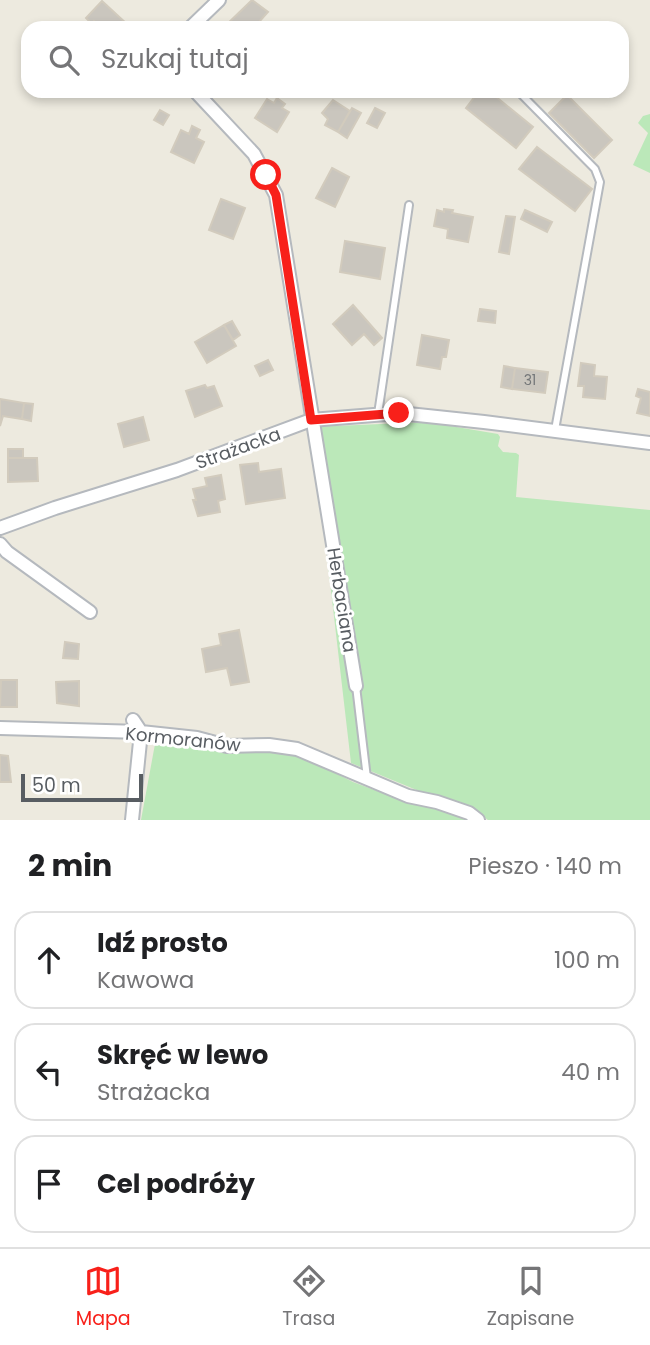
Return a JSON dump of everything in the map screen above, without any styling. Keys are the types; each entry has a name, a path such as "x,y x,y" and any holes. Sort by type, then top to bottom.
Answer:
{"street":[{"path":"198,21 219,0"},
{"name":"Herbaciana","path":"201,98 254,154 276,195 356,686"},
{"name":"Strażacka","path":"0,528 177,470 311,420 399,413 650,443"},
{"path":"0,544 7,552 90,612"},
{"path":"132,820 141,732 134,720"},
{"name":"Kormoranów","path":"0,728 141,732 197,738 227,746 269,745 297,749 408,796 469,813 478,820"}],"lane":[{"path":"525,98 595,169 600,182 554,431"},
{"path":"378,415 409,205"},
{"name":"Herbaciana","path":"356,686 368,780"}],"green space":[{"path":"650,114 650,173 633,165 648,133 638,123 643,116"},
{"path":"427,422 498,434 498,446 503,452 519,455 516,497 650,510 650,820 488,820 468,805 419,791 351,763 312,427"},
{"path":"191,741 300,755 353,782 404,801 433,805 471,820 141,820 155,744"}],"building":[{"path":"252,0 268,12 260,21 230,21"},
{"path":"102,1 124,21 89,21 86,18"},
{"path":"277,98 285,104 282,108 289,112 277,132 255,118 267,99 274,103"},
{"path":"474,98 498,98 533,127 516,148 466,108"},
{"path":"564,98 570,98 612,140 594,158 549,113"},
{"path":"333,100 350,111 338,132 325,125 328,119 322,113"},
{"path":"352,108 361,113 347,138 338,132"},
{"path":"375,108 385,113 377,128 367,123"},
{"path":"160,110 169,115 163,125 154,120"},
{"path":"192,126 200,130 196,138 204,142 194,163 171,152 181,130 189,134"},
{"path":"537,147 592,189 575,211 519,169"},
{"path":"332,168 349,177 335,207 316,198"},
{"path":"221,199 245,208 233,239 209,230"},
{"path":"444,209 473,217 468,242 447,238 448,229 434,226 437,210 444,212"},
{"path":"525,210 552,222 547,232 521,219"},
{"path":"506,216 515,217 509,254 499,252"},
{"path":"345,241 385,248 380,279 340,272"},
{"path":"353,305 382,338 374,345 364,334 352,345 333,324"},
{"path":"480,309 496,311 495,323 478,321"},
{"path":"232,321 240,335 233,340 224,325"},
{"path":"224,325 236,346 207,363 195,342"},
{"path":"422,335 449,340 446,357 442,357 440,369 417,365"},
{"path":"268,360 273,370 260,376 255,366"},
{"path":"581,363 595,365 594,376 607,377 605,399 583,397 584,386 578,386"},
{"path":"504,366 515,368 512,389 501,387"},
{"path":"515,368 548,372 545,393 512,389"},
{"path":"205,385 207,388 214,386 222,406 195,417 186,391"},
{"path":"638,389 650,392 650,416 637,413 641,398 636,396"},
{"path":"0,399 24,403 22,419 3,416 0,426"},
{"path":"24,403 33,404 31,421 22,419"},
{"path":"143,417 149,440 124,447 118,424"},
{"path":"8,449 23,449 23,458 8,458"},
{"path":"8,458 37,458 38,481 8,482"},
{"path":"258,463 259,472 281,469 285,498 246,504 240,465"},
{"path":"221,475 225,499 218,501 220,512 198,516 193,489 207,486 205,478"},
{"path":"239,630 249,682 231,685 227,668 206,672 202,649 221,645 219,634"},
{"path":"65,642 79,644 78,659 63,658"},
{"path":"1,680 17,680 17,707 0,707"},
{"path":"79,681 79,706 57,703 56,682"},
{"path":"0,755 8,756 11,782 0,782"}],"route":[{"path":"266,175 276,195 311,420 399,413"}]}
